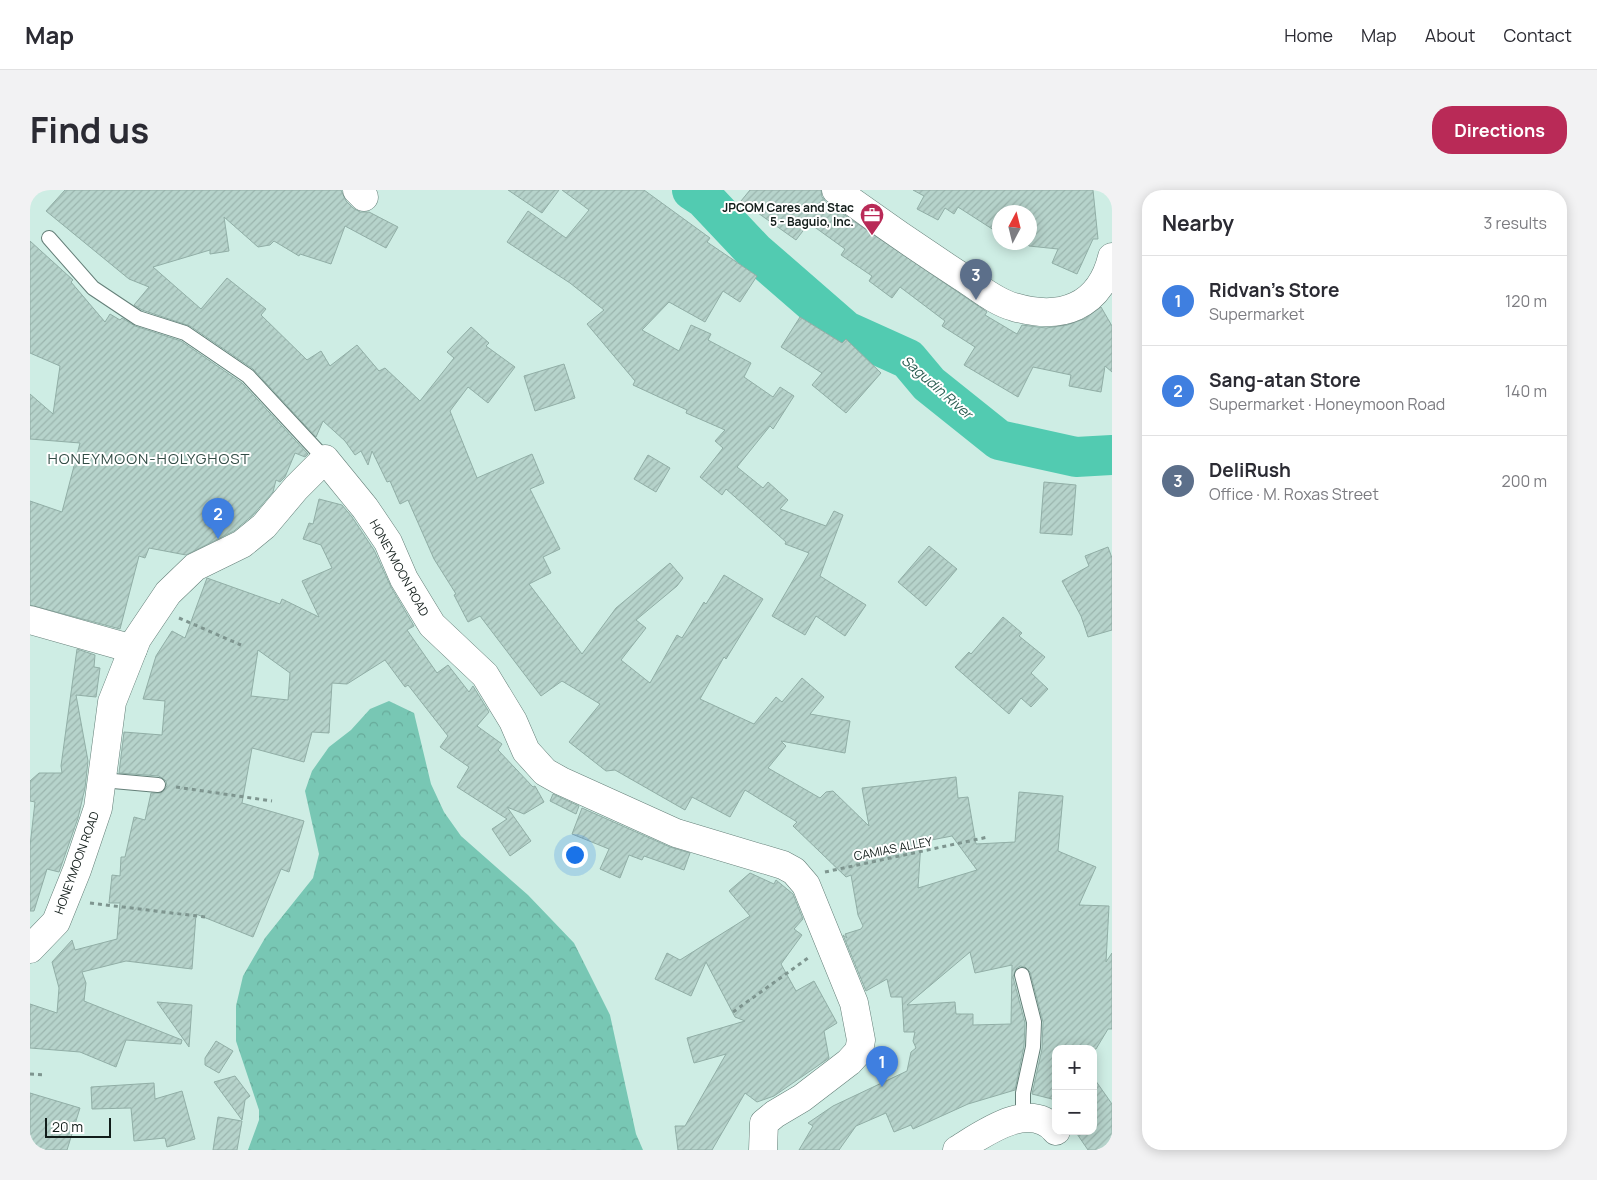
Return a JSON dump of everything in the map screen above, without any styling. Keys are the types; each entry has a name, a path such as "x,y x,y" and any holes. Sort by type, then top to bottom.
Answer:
{"street":[{"path":"836,190 916,247 995,298 1013,307 1056,312 1077,306 1098,291 1109,271 1112,257"},
{"name":"HONEYMOON ROAD","path":"30,949 56,922 77,870 98,808 112,702 133,649 157,609 168,593 195,567 242,544 264,526 296,488 325,459 365,508 388,542 404,579 432,625 485,675 514,721 526,751 545,772 676,833 728,850 774,861 794,871 800,878"},
{"path":"30,620 133,649"},
{"path":"763,1150 764,1123 828,1078 859,1051 862,1040 854,1003 817,909 806,885 800,878"},
{"path":"956,1150 990,1131 1023,1118 1041,1119 1052,1126"},
{"path":"1059,1135 1069,1150"}],"lane":[{"path":"49,238 93,288 138,318 185,333 248,376 325,459"},
{"path":"102,780 158,785"},
{"path":"1022,975 1034,1022 1033,1047 1023,1093 1023,1118"}],"path":[{"path":"157,609 241,645"},
{"path":"158,785 272,801"},
{"name":"CAMIAS ALLEY","path":"800,878 988,838"},
{"path":"65,900 205,916"},
{"path":"733,1012 829,943"},
{"path":"30,1074 46,1075"}],"green space":[{"path":"389,701 414,713 431,784 444,812 461,836 528,895 574,943 610,1015 636,1134 643,1150 248,1150 259,1120 259,1110 236,1041 236,1006 243,976 265,938 313,878 319,854 305,791 312,771 329,747 351,730 370,709"}],"building":[{"path":"65,190 341,190 346,201 353,208 360,212 369,212 398,227 386,248 345,226 331,264 300,254 299,256 274,241 270,245 258,247 224,217 229,251 210,254 210,250 153,267 201,309 227,278 266,309 261,315 307,360 321,351 330,366 357,345 379,371 385,368 420,401 454,358 447,352 471,327 489,343 486,346 515,367 488,403 468,387 450,411 477,478 532,454 544,483 530,489 560,549 543,557 551,573 529,584 582,654 616,608 670,563 683,578 677,586 636,620 646,628 621,660 650,683 677,635 682,638 704,602 706,604 724,575 763,599 726,659 724,657 700,699 754,724 776,697 782,702 802,678 824,697 810,714 850,721 845,753 781,741 786,746 768,768 820,798 826,792 833,791 869,826 862,788 956,777 958,798 968,797 976,844 1015,842 1019,792 1063,796 1058,851 1096,867 1079,905 1109,906 1106,962 1112,953 1112,1029 1108,1029 1097,1047 1097,1045 1052,1045 1052,1099 1032,1094 1042,1049 1043,1022 1030,972 1025,967 1020,966 1016,969 1013,977 1025,1023 1024,1046 1015,1090 968,1104 913,1129 911,1125 894,1132 886,1113 856,1126 839,1150 799,1150 813,1126 808,1123 833,1106 907,1071 911,1052 916,1048 913,1041 915,1032 904,1032 902,997 891,997 887,979 866,991 843,935 847,938 845,934 861,929 863,926 858,915 851,875 846,877 793,826 797,822 745,790 730,817 692,797 685,810 615,770 606,771 569,742 600,704 562,681 541,696 480,616 468,622 454,595 456,594 434,559 408,500 400,504 390,481 387,482 372,451 368,465 361,451 355,455 345,441 323,421 316,437 253,369 190,326 142,310 134,305 149,287 129,279 46,211","holes":["952,836 977,870 918,888 921,842","970,952 975,973 1012,965 1011,1024 973,1025 973,1014 956,1014 955,1002 907,1005"]},
{"path":"508,190 559,190 542,213"},
{"path":"562,190 644,190 710,238 707,242 757,276 740,302 723,291 705,322 669,302 642,330 679,351 691,325 711,334 708,340 751,363 744,377 773,397 780,387 794,396 773,429 770,426 737,467 763,488 768,482 788,500 780,509 826,526 834,511 843,515 820,576 866,605 845,636 816,616 805,635 772,616 809,553 785,544 786,542 726,489 722,495 700,477 723,448 715,441 725,430 686,413 687,410 633,385 635,381 587,324 604,310 570,283 507,242 528,211 566,238 589,210"},
{"path":"750,190 821,190 822,197 827,203 987,312 985,315 1017,334 1022,325 1046,328 1067,325 1084,319 1101,307 1112,326 1112,372 1105,366 1101,392 1069,386 1071,375 1033,367 1018,397 964,365 975,347 942,326 945,321 900,287 892,298 869,281 872,276 841,255 845,249 809,223 796,240 741,201"},
{"path":"913,190 1093,190 1098,239 1093,239 1077,274 1052,263 1058,249 1037,247 1037,205 992,205 992,229 958,207 954,214 945,208 938,220 917,209 924,196"},
{"path":"30,241 73,280 71,282 105,322 110,314 120,320 122,318 135,326 181,341 242,383 308,454 305,457 295,453 285,477 280,482 276,480 273,492 253,515 234,531 186,555 149,548 145,558 139,556 120,629 30,605 30,501 62,512 80,443 30,439 30,394 53,414 60,366 30,353"},
{"path":"800,317 842,343 846,339 881,373 846,413 812,385 822,373 781,347"},
{"path":"564,364 575,398 535,411 524,376"},
{"path":"648,455 670,468 656,492 634,479"},
{"path":"1044,482 1076,485 1072,535 1040,533"},
{"path":"319,499 342,505 374,550 391,587 414,626 407,630 437,673 448,665 469,692 473,686 489,712 477,726 502,744 498,750 533,787 535,786 544,802 524,814 507,807 531,841 510,856 492,829 507,819 457,787 469,767 440,747 448,736 408,685 405,687 385,660 347,684 332,683 329,733 312,732 304,762 252,748 242,803 304,821 289,872 281,869 253,937 196,914 192,969 126,961 82,972 86,983 84,1001 182,1040 181,1044 126,1040 116,1067 80,1052 30,1048 30,1004 57,1013 59,988 52,962 72,940 75,950 117,939 120,903 109,903 112,875 120,876 121,857 125,857 134,817 145,820 151,793 161,793 167,786 166,781 159,776 119,773 124,732 162,735 165,701 143,699 156,656 172,631 185,638 207,578 280,604 282,599 319,617 302,581 332,568 321,545 303,539 309,523 313,524","holes":["258,650 290,673 288,700 251,696"]},
{"path":"929,546 957,569 926,606 898,582"},
{"path":"1108,547 1112,558 1112,630 1088,637 1081,616 1062,581 1089,566 1085,556"},
{"path":"1003,617 1022,633 1019,636 1045,657 1031,673 1048,689 1031,707 1021,698 1009,714 955,667 969,652 971,654"},
{"path":"77,649 95,655 94,667 100,668 96,697 76,695 88,761 85,788 78,818 59,872 47,869 34,911 30,911 30,846 35,802 30,801 30,781 39,773 62,773 61,766"},
{"path":"553,794 579,806 576,814 550,801"},
{"path":"582,808 670,847 690,853 684,870 644,856 642,860 629,855 620,878 600,869 609,849 572,834"},
{"path":"750,873 774,884 776,880 793,894 803,919 794,929 802,935 781,964 796,991 814,981 837,1023 824,1031 829,1058 774,1096 757,1102 745,1093 712,1150 678,1150 675,1126 685,1126 726,1054 694,1063 687,1038 745,1021 735,1017 706,962 691,996 655,979 667,953 680,960 750,916 729,891"},
{"path":"157,1002 192,1005 189,1047"},
{"path":"216,1041 233,1051 219,1073 205,1065 205,1058"},
{"path":"235,1076 250,1096 245,1100 242,1120 214,1082"},
{"path":"154,1083 155,1099 182,1091 195,1139 167,1147 165,1138 134,1141 131,1108 92,1109 91,1087"},
{"path":"1097,1083 1112,1104 1112,1150 1088,1150 1078,1135 1097,1135"},
{"path":"30,1093 80,1108 67,1150 30,1150"},
{"path":"218,1117 242,1121 237,1150 213,1150"}],"waterway":[{"name":"Sagudin River","path":"692,190 704,198 754,251 846,331 908,359 929,384 999,440 1076,457 1112,455"}],"place":[{"name":"JPCOM Cares and Stac 5 - Baguio, Inc.","path":"872,236"},
{"name":"DeliRush","path":"976,300"},
{"name":"Sang-atan Store","path":"218,539"},
{"name":"Ridvan's Store","path":"882,1087"}],"district":[{"name":"HONEYMOON-HOLYGHOST","path":"149,459"}]}
